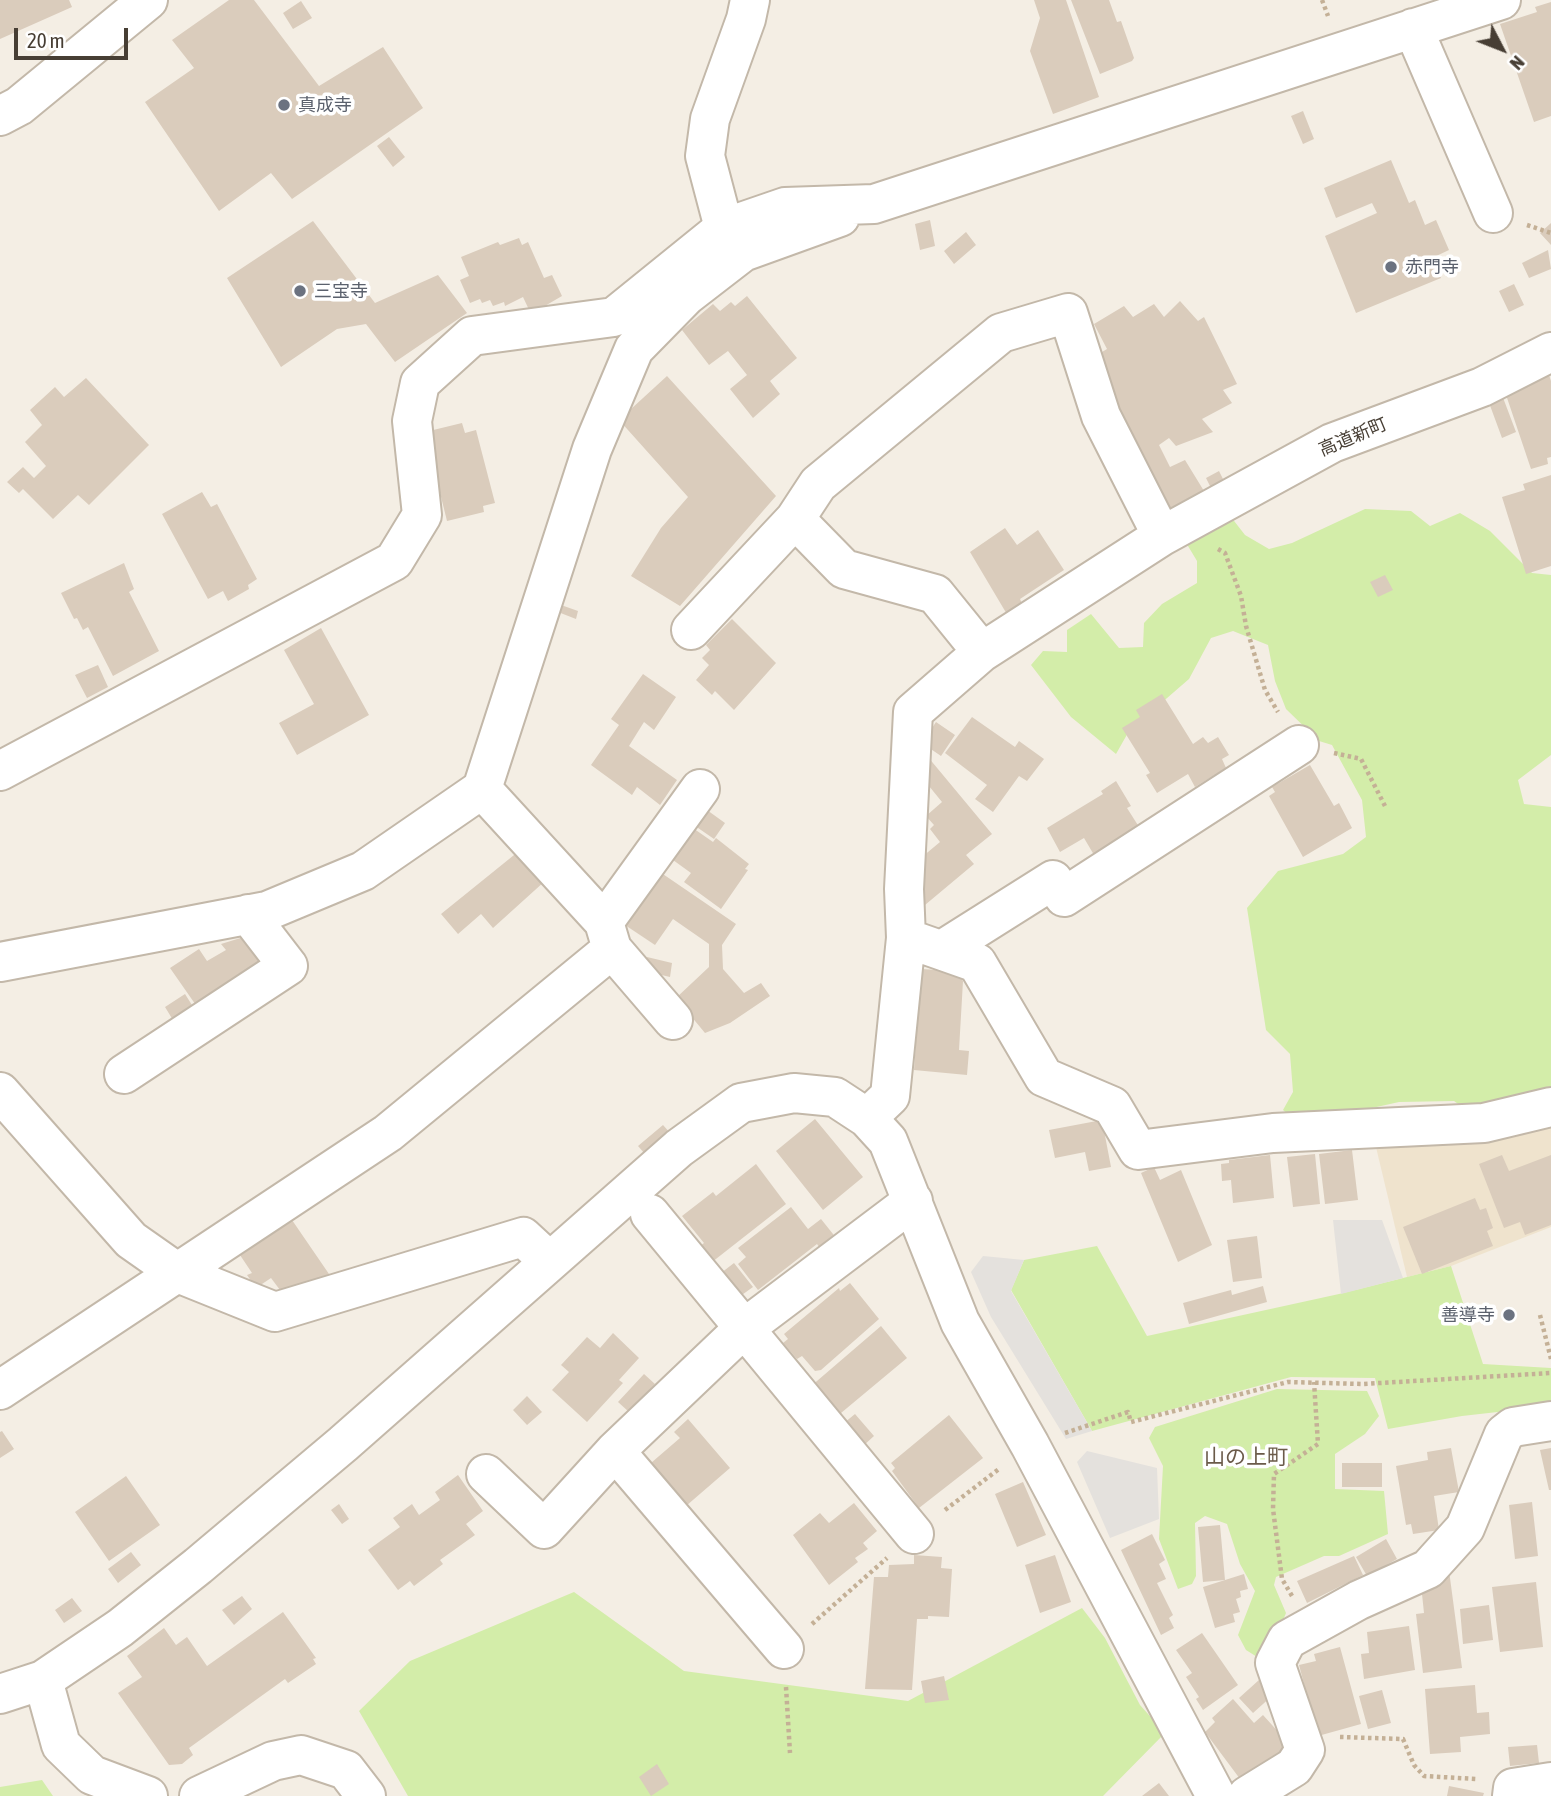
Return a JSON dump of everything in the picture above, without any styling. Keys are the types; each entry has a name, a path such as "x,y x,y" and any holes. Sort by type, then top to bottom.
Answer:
{"street":[{"path":"0,116 19,106 148,0"},
{"path":"724,228 705,156 710,119 746,19 750,0"},
{"path":"0,962 267,911 363,871 482,789 592,449 634,349 686,296 743,252 874,204 1502,0"},
{"path":"1413,28 1493,213"},
{"path":"0,771 394,561 422,515 412,421 420,383 472,336 614,317 724,228 785,207 874,204"},
{"path":"691,630 795,519 818,484 1001,333 1068,313 1101,416 1162,536"},
{"name":"高道新町","path":"867,1118 890,1096 906,938 904,889 913,712 982,652 1162,536 1332,443 1482,387 1551,352"},
{"path":"795,519 844,569 935,594 982,652"},
{"path":"942,950 1053,880 1064,897 1299,745"},
{"path":"482,789 608,935 673,1020"},
{"path":"0,1390 388,1133 608,935 700,789"},
{"path":"124,1074 288,966 248,915"},
{"path":"906,938 977,963 1044,1077 1112,1106 1138,1150 1273,1133 1483,1123 1551,1107"},
{"path":"0,1091 131,1240 178,1273 275,1312 523,1237 549,1261"},
{"path":"0,1694 43,1680 120,1628 198,1566 343,1444 679,1148 741,1102 794,1093 835,1097 867,1118 888,1141 960,1322 1030,1445 1216,1796"},
{"path":"485,1474 544,1529 615,1451 742,1330 913,1201"},
{"path":"650,1214 742,1330 914,1534"},
{"path":"1247,1796 1294,1767 1305,1750 1275,1663 1287,1640 1359,1600 1428,1569 1465,1528 1504,1434 1513,1427 1551,1421"},
{"path":"615,1451 784,1649"},
{"path":"43,1680 61,1745 92,1775 148,1796"},
{"path":"199,1796 273,1762 301,1755 346,1770 366,1796"},
{"path":"1513,1792 1551,1782"}],"path":[{"path":"1206,512 1218,549 1225,553 1241,596 1265,690 1299,745 1361,760 1385,806"},
{"path":"1540,1315 1551,1359"},
{"path":"790,1753 784,1649 914,1534 1030,1445 1128,1412 1131,1422 1288,1382 1363,1384 1551,1373"},
{"path":"1282,1579 1273,1509 1274,1474 1318,1444 1314,1382"},
{"path":"1305,1750 1331,1737 1403,1738 1414,1765 1424,1776 1488,1780 1491,1787 1513,1792"}],"shaded area":[{"path":"1551,1118 1551,1227 1451,1266 1407,1277 1375,1143"},
{"path":"1333,1220 1382,1220 1403,1278 1341,1294"},
{"path":"983,1256 1024,1260 1011,1291 1092,1431 1066,1439 991,1317 971,1272"},
{"path":"1087,1451 1157,1468 1159,1519 1110,1538 1077,1462"}],"green space":[{"path":"1365,509 1411,511 1430,526 1460,513 1490,531 1532,573 1551,575 1551,755 1518,780 1524,804 1551,807 1551,1094 1474,1115 1454,1101 1399,1102 1300,1124 1283,1110 1293,1092 1290,1054 1266,1030 1247,908 1278,871 1343,854 1366,837 1362,800 1332,745 1319,741 1286,709 1275,681 1268,645 1233,631 1211,638 1189,679 1129,731 1116,754 1071,717 1031,665 1043,651 1067,652 1067,630 1091,614 1119,648 1143,647 1144,623 1162,604 1197,583 1197,561 1185,541 1231,517 1245,535 1269,549 1292,543"},
{"path":"1097,1246 1147,1336 1339,1294 1451,1266 1483,1364 1551,1368 1551,1406 1462,1416 1388,1429 1375,1378 1291,1377 1092,1431 1011,1290 1024,1260"},
{"path":"1277,1389 1367,1391 1379,1416 1365,1434 1335,1454 1335,1489 1384,1491 1388,1534 1339,1556 1324,1556 1276,1577 1274,1585 1286,1613 1269,1654 1262,1660 1246,1650 1238,1635 1255,1591 1240,1564 1227,1524 1205,1516 1195,1523 1196,1576 1192,1584 1178,1589 1159,1539 1163,1466 1149,1438 1155,1427"},
{"path":"574,1592 684,1671 908,1701 1082,1608 1105,1638 1140,1705 1165,1733 1103,1796 408,1796 359,1711 410,1661"},
{"path":"42,1780 53,1796 0,1796 0,1787"}],"building":[{"path":"0,0 69,0 72,7 0,39"},
{"name":"真成寺","path":"229,0 254,0 319,86 383,47 423,108 292,199 271,173 219,211 145,102 194,68 172,40"},
{"path":"1034,0 1066,0 1099,97 1053,114 1030,51 1040,18"},
{"path":"1071,0 1109,0 1117,22 1121,21 1134,58 1132,61 1100,74"},
{"path":"301,1 312,18 293,29 283,13"},
{"path":"1551,2 1551,116 1534,122 1500,24 1537,12 1535,7"},
{"path":"1303,111 1314,139 1303,144 1291,116"},
{"path":"389,137 405,157 393,167 377,146"},
{"path":"1391,160 1409,203 1415,200 1425,225 1436,220 1449,250 1432,258 1441,278 1356,313 1325,236 1377,213 1372,203 1336,218 1324,188"},
{"path":"930,220 935,246 920,250 915,224"},
{"name":"三宝寺","path":"313,221 375,303 438,275 467,313 395,362 366,324 337,329 281,367 227,278"},
{"path":"1551,223 1551,245 1540,233"},
{"path":"966,232 976,245 954,264 944,251"},
{"path":"519,238 522,245 528,242 544,278 552,275 562,296 531,314 523,297 505,306 504,302 493,306 490,300 482,303 480,299 470,303 460,280 469,276 461,257 498,242 500,245"},
{"path":"1548,250 1551,269 1529,278 1522,263"},
{"path":"1514,284 1524,305 1509,312 1499,291"},
{"path":"747,296 797,358 770,381 780,394 753,418 730,389 747,375 728,351 709,365 682,330 713,304 720,311 731,302 735,306"},
{"path":"1180,301 1198,321 1204,317 1237,384 1223,390 1232,403 1202,419 1213,432 1176,446 1169,438 1159,445 1170,467 1185,460 1204,491 1163,514 1092,358 1107,349 1094,324 1124,306 1133,317 1154,304 1164,317"},
{"path":"1547,369 1551,381 1551,457 1547,458 1548,464 1531,469 1503,386"},
{"path":"667,376 776,496 680,606 631,576 661,528 688,497 619,420"},
{"path":"86,378 149,445 89,505 78,495 53,519 23,489 19,493 7,482 23,467 34,478 46,466 25,442 42,425 30,410 55,387 64,397"},
{"path":"1502,395 1516,432 1502,438 1488,400"},
{"path":"462,423 465,433 476,430 495,503 483,506 484,512 447,521 425,432"},
{"path":"1219,471 1224,481 1211,488 1206,478"},
{"path":"1551,475 1551,566 1526,574 1502,497 1525,490 1523,484"},
{"path":"202,492 211,507 217,504 257,579 248,585 249,589 228,601 223,591 208,599 162,514"},
{"path":"1005,528 1017,545 1038,530 1064,570 1020,599 1023,606 1008,616 970,552"},
{"path":"124,563 134,589 129,592 159,651 113,676 88,627 83,630 77,618 74,619 61,593"},
{"path":"1385,575 1393,590 1378,597 1370,582"},
{"path":"561,605 578,611 576,619 558,612"},
{"path":"732,619 776,663 734,710 715,691 712,695 696,680 709,665 702,658 710,650 706,645"},
{"path":"321,628 369,715 297,755 279,723 314,704 284,650"},
{"path":"98,665 108,687 87,698 75,675"},
{"path":"643,674 676,697 654,730 644,722 629,746 677,780 660,805 637,787 632,795 591,765 619,725 611,719"},
{"path":"1162,694 1193,744 1203,737 1208,743 1218,737 1229,755 1222,759 1226,768 1195,787 1188,774 1157,793 1146,775 1150,773 1122,728 1140,717 1136,710"},
{"path":"972,717 1015,747 1019,741 1044,759 1027,781 1019,776 993,812 975,799 987,785 945,753"},
{"path":"936,722 955,735 941,756 922,743"},
{"path":"923,751 992,834 966,855 974,864 925,905 918,905 916,862 940,842 930,829 934,825 926,816 942,802 920,775"},
{"path":"1310,765 1334,806 1339,803 1352,828 1303,857 1269,796 1275,792 1272,787"},
{"path":"1116,781 1131,806 1127,808 1141,830 1097,860 1084,838 1060,852 1047,828 1103,794 1101,791"},
{"path":"700,805 725,823 714,839 688,821"},
{"path":"690,826 713,842 716,838 749,864 745,869 748,870 721,909 684,882 691,873 673,860 678,855 669,849"},
{"path":"519,851 545,881 493,928 481,914 458,934 441,914"},
{"path":"657,870 736,924 722,945 723,969 744,993 761,983 770,996 730,1023 705,1033 676,998 709,967 709,944 673,919 655,945 622,923"},
{"path":"247,936 261,956 259,973 200,1011 170,968 199,949 207,961 226,950 221,944"},
{"path":"647,957 672,963 670,977 649,972 645,968"},
{"path":"921,969 956,971 963,981 959,1050 969,1051 967,1075 914,1070"},
{"path":"185,994 197,1013 176,1025 165,1007"},
{"path":"815,1119 863,1177 823,1210 776,1151"},
{"path":"1102,1120 1111,1167 1089,1171 1085,1152 1055,1158 1049,1130"},
{"path":"663,1125 671,1134 645,1154 638,1146"},
{"path":"1352,1150 1358,1200 1325,1204 1319,1154"},
{"path":"1315,1154 1320,1204 1293,1207 1287,1157"},
{"path":"1270,1155 1274,1198 1233,1203 1231,1180 1222,1181 1221,1164 1229,1163 1229,1160"},
{"path":"1502,1155 1509,1171 1551,1155 1551,1225 1525,1235 1520,1222 1504,1228 1479,1164"},
{"path":"756,1164 786,1204 707,1266 695,1250 704,1243 682,1216 713,1192 716,1196"},
{"path":"1154,1167 1160,1180 1181,1170 1212,1245 1178,1262 1141,1173"},
{"path":"1475,1198 1480,1210 1486,1208 1493,1228 1487,1231 1493,1246 1422,1274 1403,1227"},
{"path":"791,1207 808,1229 821,1219 837,1239 822,1251 817,1244 758,1290 738,1264 746,1257 738,1248"},
{"path":"292,1220 329,1274 305,1290 283,1294 271,1278 256,1288 247,1275 252,1273 238,1252"},
{"path":"1257,1236 1262,1278 1233,1282 1227,1240"},
{"path":"734,1263 753,1287 739,1297 721,1273"},
{"path":"850,1283 879,1319 821,1370 815,1371 802,1356 797,1359 783,1343 788,1339 784,1334 839,1288 840,1291"},
{"path":"1263,1286 1267,1302 1189,1324 1183,1303 1231,1290 1232,1295"},
{"path":"881,1326 907,1358 835,1418 810,1387"},
{"path":"613,1333 639,1358 619,1380 623,1383 587,1422 552,1390 569,1372 561,1365 587,1337 600,1348"},
{"path":"644,1374 655,1384 629,1412 618,1402"},
{"path":"527,1396 542,1412 527,1425 513,1410"},
{"path":"855,1414 874,1436 863,1446 844,1423"},
{"path":"949,1415 983,1458 919,1508 892,1471 895,1468 891,1463"},
{"path":"688,1419 730,1468 686,1506 644,1469 680,1438 674,1432"},
{"path":"2,1431 14,1449 0,1458 0,1432"},
{"path":"1451,1448 1459,1492 1434,1496 1439,1530 1413,1534 1411,1524 1406,1525 1396,1466 1428,1460 1427,1452"},
{"path":"1551,1448 1551,1490 1549,1490 1540,1450"},
{"path":"1342,1463 1382,1463 1382,1487 1342,1487"},
{"path":"458,1475 483,1511 466,1524 475,1535 440,1560 443,1564 414,1586 410,1581 398,1590 368,1550 400,1527 393,1518 412,1504 419,1515 440,1500 435,1492"},
{"path":"126,1476 160,1525 109,1561 75,1512"},
{"path":"1023,1482 1046,1535 1017,1547 995,1494"},
{"path":"1532,1502 1538,1556 1515,1559 1509,1505"},
{"path":"854,1503 877,1531 863,1543 868,1549 855,1558 858,1562 829,1585 793,1535 820,1513 829,1523"},
{"path":"339,1504 349,1519 342,1524 331,1510"},
{"path":"1220,1525 1225,1580 1203,1582 1198,1527"},
{"path":"1152,1534 1165,1560 1159,1564 1166,1579 1157,1583 1173,1615 1169,1618 1174,1628 1161,1635 1121,1550"},
{"path":"1386,1539 1397,1559 1367,1576 1356,1557"},
{"path":"131,1552 141,1565 118,1583 108,1569"},
{"path":"914,1555 942,1557 941,1568 952,1569 949,1617 928,1616 928,1619 917,1619 912,1690 865,1689 874,1577 888,1577 889,1565 914,1564"},
{"path":"1055,1555 1071,1602 1040,1613 1025,1565"},
{"path":"1354,1556 1363,1575 1307,1603 1297,1581"},
{"path":"1448,1563 1462,1668 1423,1673 1416,1614 1424,1613 1422,1594 1419,1594"},
{"path":"1244,1574 1248,1589 1240,1591 1241,1597 1236,1599 1240,1612 1233,1614 1235,1622 1215,1628 1203,1587"},
{"path":"1536,1582 1543,1647 1500,1652 1492,1587"},
{"path":"242,1596 252,1609 234,1625 222,1610"},
{"path":"72,1598 82,1611 64,1623 55,1610"},
{"path":"1489,1605 1493,1640 1463,1644 1460,1609"},
{"path":"283,1612 316,1658 313,1659 316,1664 288,1683 285,1679 189,1748 193,1755 182,1764 169,1765 118,1693 142,1677 127,1656 164,1628 176,1645 187,1637 207,1666"},
{"path":"1409,1626 1415,1670 1364,1679 1361,1654 1369,1653 1367,1632"},
{"path":"1202,1633 1238,1685 1203,1710 1196,1699 1199,1697 1186,1677 1192,1673 1176,1650"},
{"path":"1340,1647 1361,1724 1318,1736 1299,1665 1316,1661 1314,1654"},
{"path":"944,1676 949,1700 925,1703 921,1681"},
{"path":"1259,1680 1273,1695 1253,1713 1239,1698"},
{"path":"1475,1685 1477,1713 1489,1712 1490,1734 1460,1737 1461,1752 1430,1754 1425,1689"},
{"path":"1382,1690 1391,1723 1368,1729 1359,1696"},
{"path":"1233,1699 1254,1723 1263,1715 1291,1746 1246,1787 1205,1732 1215,1722 1212,1718"},
{"path":"1537,1745 1539,1763 1510,1766 1508,1747"},
{"path":"657,1764 669,1784 651,1796 639,1777"},
{"path":"1159,1783 1169,1796 1142,1796"},
{"path":"1449,1786 1484,1793 1483,1796 1447,1796"}],"place":[{"name":"真成寺","path":"284,105"},
{"name":"赤門寺","path":"1391,267"},
{"name":"三宝寺","path":"300,291"},
{"name":"善導寺","path":"1509,1315"}],"district":[{"name":"山の上町","path":"1246,1457"}]}
